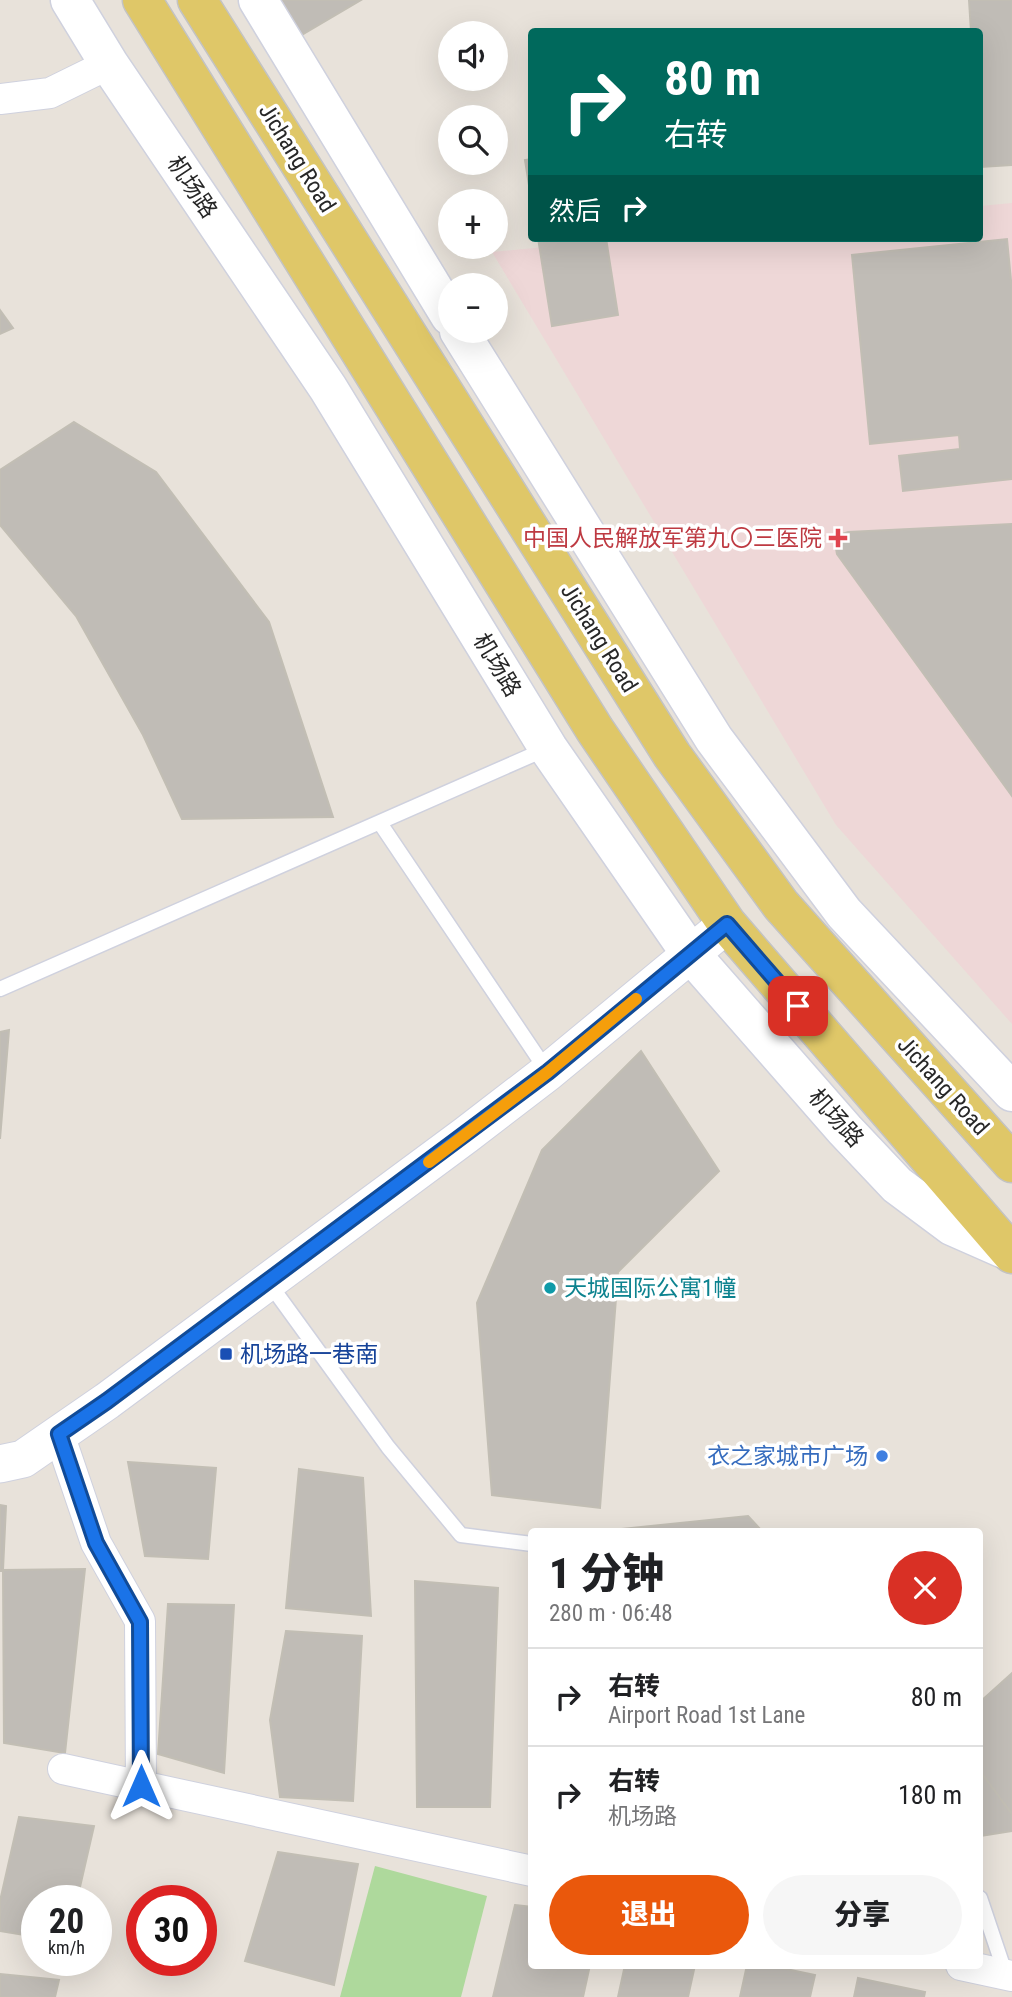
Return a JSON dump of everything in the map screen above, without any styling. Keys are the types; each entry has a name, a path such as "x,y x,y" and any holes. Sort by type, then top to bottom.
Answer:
{"main road":[{"name":"机场路","path":"70,0 109,64 328,388 548,748 690,953 897,1185 952,1226 1011,1253"},
{"path":"142,0 595,730 727,924"},
{"name":"Jichang Road","path":"197,0 672,755 781,905 1012,1163"},
{"path":"258,0 438,296"},
{"path":"467,343 715,739 844,913 1012,1092"},
{"name":"机场路","path":"727,924 1011,1253"}],"street":[{"path":"0,99 50,93 109,64"},
{"path":"0,1464 23,1459 268,1282 548,1072 727,924"},
{"path":"59,1434 96,1543 140,1622 141,1786"},
{"path":"64,1769 528,1870"},
{"path":"978,1969 1009,1976"}],"lane":[{"path":"0,989 548,748"},
{"path":"380,823 548,1072"},
{"path":"268,1282 388,1447 461,1535 528,1543"},
{"path":"983,1906 1009,1976"}],"shaded area":[{"name":"中国人民解放军第九〇三医院","path":"1012,203 1012,1024 836,825 508,279 508,273 505,273 496,259 508,259 508,250 598,242 983,242 983,206"}],"green space":[{"path":"375,1866 487,1896 461,1997 340,1997"}],"building":[{"path":"277,0 361,0 298,37"},
{"path":"969,0 1012,0 1012,165 983,167 983,28 971,28"},
{"path":"1007,239 1012,291 1012,479 903,491 899,456 960,449 959,435 870,444 852,255"},
{"path":"539,242 607,242 618,315 552,326"},
{"path":"0,310 13,328 0,334"},
{"path":"74,422 156,472 269,622 333,817 182,819 143,735 76,616 0,525 0,470"},
{"path":"1012,524 1012,796 837,554 835,543 842,534 848,532"},
{"path":"9,1030 0,1139 0,1032"},
{"name":"天城国际公寓1幢","path":"641,1051 719,1171 618,1272 600,1508 492,1495 477,1303 542,1150"},
{"path":"128,1462 216,1468 208,1559 145,1556"},
{"path":"299,1469 363,1478 371,1616 286,1608"},
{"path":"0,1505 6,1506 3,1570 0,1571"},
{"path":"748,1516 759,1528 631,1528"},
{"path":"85,1569 65,1753 4,1743 3,1570"},
{"path":"415,1581 498,1588 490,1807 417,1807"},
{"path":"168,1604 234,1605 224,1773 158,1754"},
{"path":"286,1631 362,1636 353,1801 280,1797 270,1720"},
{"path":"1012,1673 1012,1814 983,1775 983,1699"},
{"path":"1012,1673 1012,1831 983,1836 983,1699"},
{"path":"19,1817 94,1826 80,1885 21,1885 21,1934 0,1931 0,1901"},
{"path":"278,1852 358,1864 334,1985 245,1961"},
{"path":"515,1905 528,1907 528,1969 589,1969 583,1997 493,1997"},
{"path":"624,1969 694,1969 688,1997 618,1997"},
{"path":"746,1969 786,1969 815,1975 810,1997 740,1997"},
{"path":"0,1974 59,1980 55,1997 0,1997"},
{"path":"858,1978 925,1992 924,1997 854,1997"}],"slow traffic":[{"path":"429,1162 548,1072 636,999"}],"place":[{"name":"中国人民解放军第九〇三医院","path":"838,538"},
{"name":"天城国际公寓1幢","path":"550,1288"},
{"name":"机场路一巷南","path":"226,1354"},
{"name":"衣之家城市广场","path":"882,1456"}],"route":[{"path":"141,1786 140,1622 96,1543 59,1434 466,1135 548,1072 727,924 798,1006"}]}
